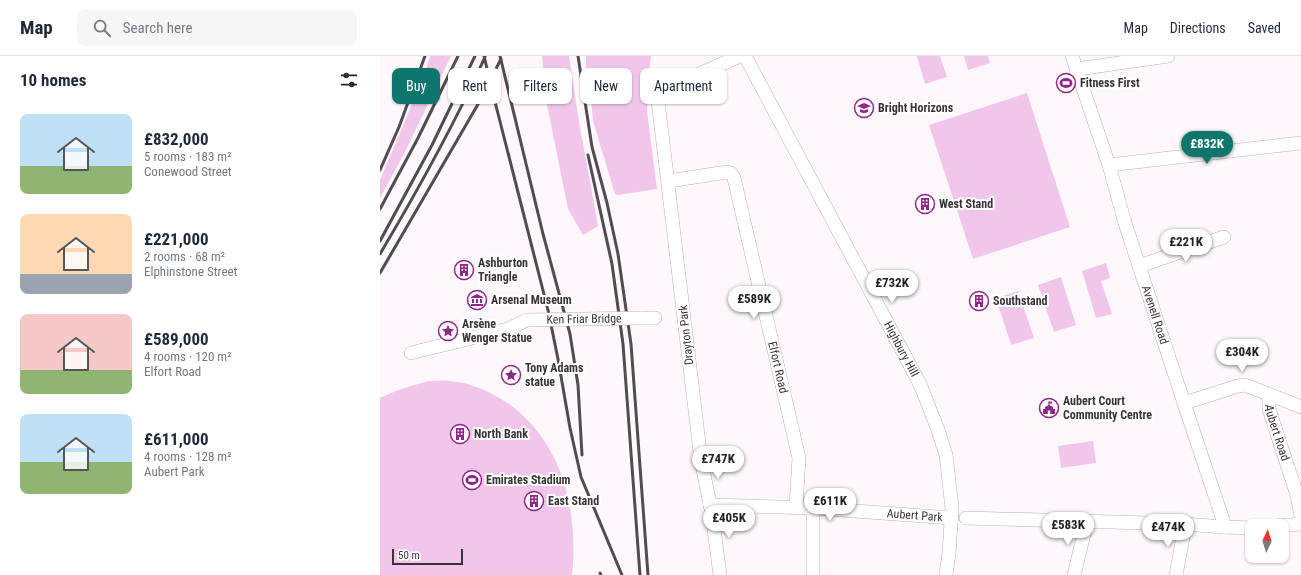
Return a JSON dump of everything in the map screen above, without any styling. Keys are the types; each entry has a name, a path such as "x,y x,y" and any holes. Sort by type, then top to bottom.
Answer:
{"street":[{"name":"Drayton Park","path":"720,575 716,537 701,460 669,181 658,101 660,94 665,89 740,56"},
{"name":"Highbury Hill","path":"745,56 920,384 938,430 946,454 952,518 950,553 946,575"},
{"name":"Avenell Road","path":"1072,56 1109,165 1139,266 1223,520 1224,528"},
{"path":"1076,71 1084,68 1168,56"},
{"path":"1109,165 1301,143"},
{"name":"Elfort Road","path":"669,181 727,172 731,173 734,178 798,458 796,508"},
{"path":"1139,266 1224,237"},
{"name":"Ken Friar Bridge","path":"410,353 508,329 527,320 655,318"},
{"path":"1184,403 1245,385 1301,407"},
{"name":"Aubert Road","path":"1270,396 1269,409 1298,495 1301,516"},
{"name":"Aubert Park","path":"710,505 813,508 952,518"},
{"path":"813,508 814,575"},
{"path":"966,518 1184,524 1224,528 1245,528"},
{"path":"1074,575 1087,522"},
{"path":"1176,575 1184,532 1184,524"},
{"path":"1289,525 1301,524"}],"shaded area":[{"path":"430,56 451,56 440,79 440,68 426,68"},
{"path":"542,56 569,56 571,68 543,68"},
{"path":"586,56 651,56 650,68 640,68 640,104 647,104 657,189 618,195 615,194 593,121 592,104 632,104 632,68 586,68"},
{"path":"917,56 940,56 947,77 925,84"},
{"path":"964,56 988,56 990,63 968,70"},
{"path":"572,76 598,226 583,235 568,209 547,105 572,104"},
{"path":"1027,93 1070,227 973,259 929,125"},
{"path":"412,104 428,104 404,154 380,198 380,180"},
{"path":"1106,263 1110,278 1101,281 1112,314 1096,318 1082,271"},
{"path":"1061,277 1076,325 1054,332 1038,285"},
{"path":"1018,291 1034,338 1011,345 996,298"},
{"name":"Emirates Stadium","path":"428,381 462,383 489,392 522,414 538,432 552,453 562,476 568,500 572,525 572,575 380,575 380,398 398,390"},
{"path":"1093,441 1096,463 1061,468 1058,446"}],"railway":[{"path":"380,170 399,127 425,56"},
{"path":"380,209 418,138 458,56"},
{"path":"380,241 432,145 475,56"},
{"path":"484,56 548,310 570,428 581,477 622,575"},
{"path":"500,56 543,234 570,334 578,385 582,455"},
{"path":"578,56 592,147 607,203 618,254 631,344 648,575"},
{"path":"380,254 435,157 485,57"},
{"path":"380,273 477,106 501,59"},
{"path":"588,155 612,264 623,344 640,575"}],"place":[{"name":"Fitness First","path":"1066,83"},
{"name":"Bright Horizons","path":"864,108"},
{"name":"West Stand","path":"925,204"},
{"name":"Ashburton Triangle","path":"464,270"},
{"name":"Arsenal Museum","path":"477,300"},
{"name":"Southstand","path":"979,301"},
{"name":"Arsène Wenger Statue","path":"448,331"},
{"name":"Tony Adams statue","path":"511,375"},
{"name":"Aubert Court Community Centre","path":"1049,408"},
{"name":"North Bank","path":"460,434"},
{"name":"Emirates Stadium","path":"472,480"},
{"name":"East Stand","path":"534,501"}]}
